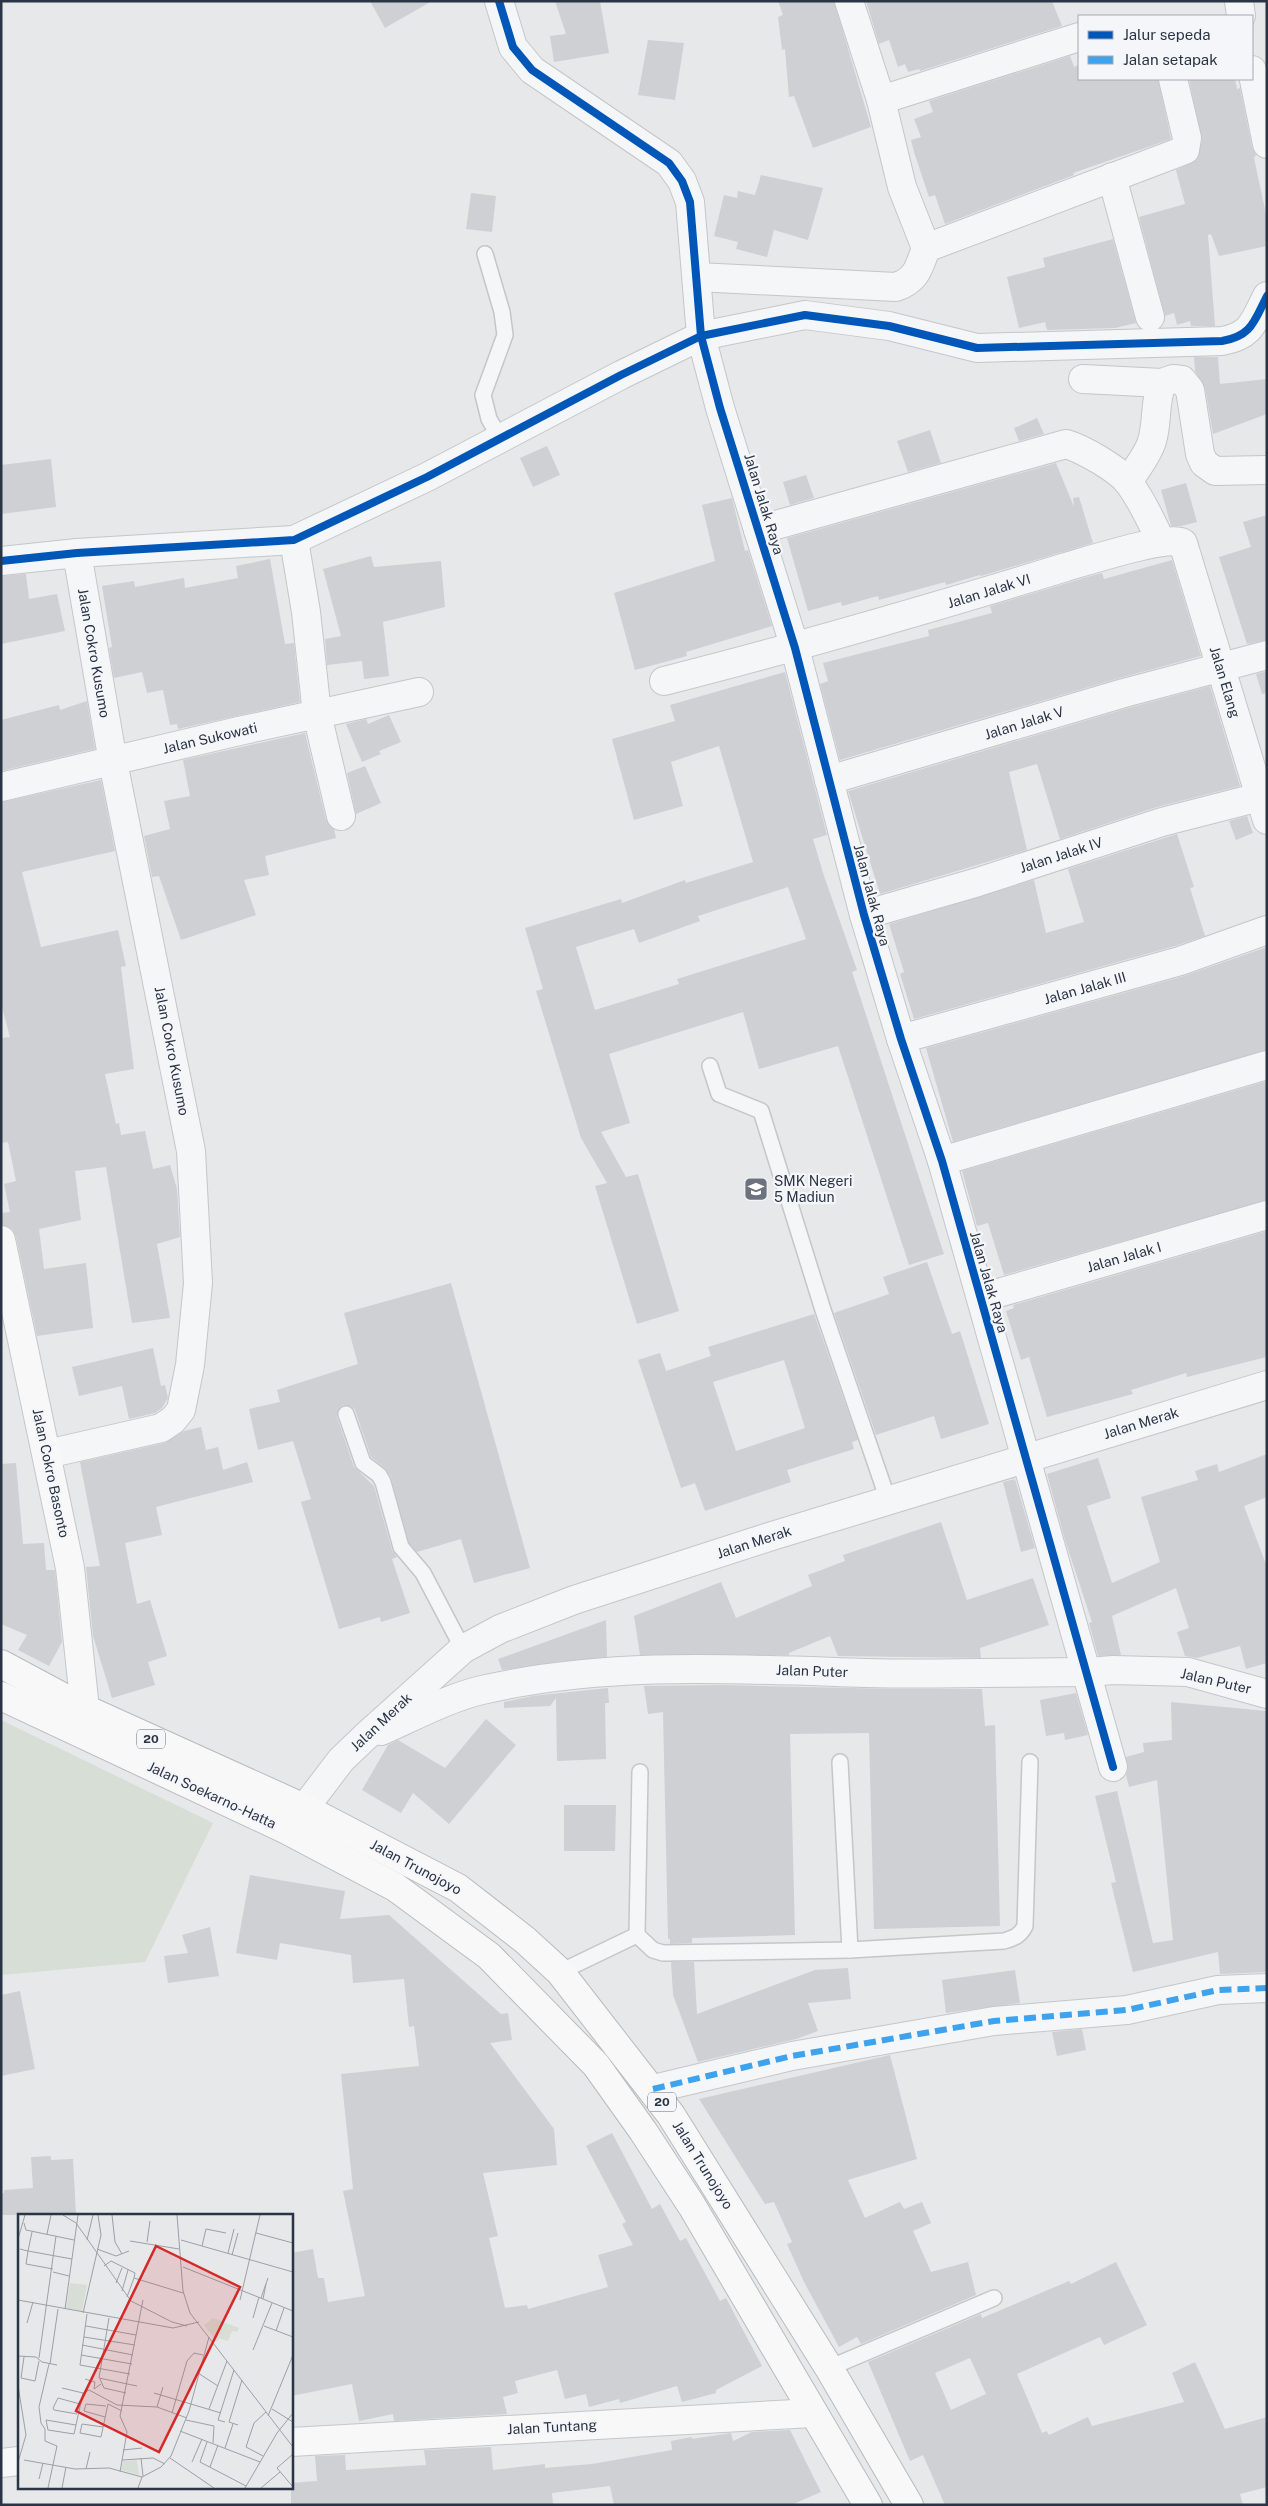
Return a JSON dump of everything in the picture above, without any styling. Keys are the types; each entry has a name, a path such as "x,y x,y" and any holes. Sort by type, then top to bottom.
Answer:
{"main road":[{"name":"Jalan Cokro Basonto","path":"1,1240 70,1568 85,1709"},
{"name":"Jalan Soekarno-Hatta","path":"1,1664 85,1709 304,1808"},
{"name":"Jalan Soekarno-Hatta","path":"1,1696 287,1830"},
{"name":"Jalan Trunojoyo","path":"304,1808 458,1888 524,1940 560,1972 653,2089 714,2182 829,2368 908,2505"},
{"name":"Jalan Trunojoyo","path":"287,1830 395,1887 446,1922 489,1956 596,2065 692,2206 868,2505"},
{"name":"Jalan Tuntang","path":"292,2442 813,2413"},
{"path":"1,2463 18,2461"}],"street":[{"name":"Jalan Jalak Raya","path":"499,1 513,47 532,70 669,163 682,181 690,202 701,336 795,648 864,915 901,1039 942,1161 1025,1458 1088,1672 1113,1767"},
{"path":"696,277 896,287 908,283 916,273 926,248 902,187 881,100 849,1"},
{"path":"1239,1 1242,15"},
{"path":"881,100 1078,38"},
{"path":"1253,74 1264,116 1267,144"},
{"path":"926,248 1185,150 1187,138 1173,80"},
{"path":"1112,177 1150,317"},
{"path":"1,561 77,553 294,540 427,476 701,336 805,315 889,326 977,348 1222,341 1237,338 1251,328 1267,296"},
{"path":"1083,379 1162,383 1173,379 1182,380 1190,390 1200,454 1208,467 1215,471 1267,470"},
{"path":"758,530 1058,444 1073,446 1096,458 1128,482 1152,443 1155,429 1156,396 1162,383"},
{"name":"Jalan Elang","path":"1128,482 1148,515 1172,542 1220,669 1264,804"},
{"path":"294,540 306,612 317,714 341,816"},
{"name":"Jalan Jalak VI","path":"664,680 795,648 1100,557 1172,542"},
{"name":"Jalan Cokro Kusumo","path":"47,1454 161,1428 173,1420 181,1410 190,1365 198,1283 191,1150 113,762 77,553"},
{"name":"Jalan Jalak V","path":"829,780 1124,692 1220,669 1267,655"},
{"name":"Jalan Sukowati","path":"1,787 419,692"},
{"name":"Jalan Jalak IV","path":"864,915 978,882 1162,822 1264,804"},
{"name":"Jalan Jalak III","path":"901,1039 1180,962 1267,930"},
{"path":"942,1161 1267,1065"},
{"name":"Jalan Jalak I","path":"981,1298 1267,1215"},
{"name":"Jalan Merak","path":"287,1830 341,1760 364,1737 463,1649 500,1629 574,1600 888,1500 1267,1386"},
{"name":"Jalan Puter","path":"364,1737 480,1690 548,1678 617,1672 750,1669 868,1673 1088,1672 1113,1670 1188,1672 1267,1694"},
{"path":"653,2089 792,2056 994,2021 1127,2010 1218,1990 1267,1988"}],"lane":[{"path":"485,254 502,312 505,335 483,395 488,419 500,438"},
{"path":"710,1066 718,1094 761,1111 823,1310 888,1500"},
{"path":"346,1414 363,1463 379,1475 383,1482 403,1552 423,1574 463,1649"},
{"path":"840,1762 850,1950"},
{"path":"640,1772 637,1935 653,1950 663,1953 850,1950 1004,1941 1022,1933 1025,1926 1030,1762"},
{"path":"560,1972 637,1935"},
{"path":"829,2368 994,2298"}],"shaded area":[{"path":"1,1720 213,1823 145,1962 1,1975"}],"building":[{"path":"370,1 432,1 385,28"},
{"path":"555,1 600,1 609,53 554,62 550,36 566,34"},
{"path":"778,1 834,1 871,127 813,148 794,96 789,97 785,49 782,50 778,17 783,15"},
{"path":"866,1 1052,1 1062,26 920,71 919,69 908,72 905,64 898,67 889,40 879,44"},
{"path":"648,40 684,43 675,100 638,95"},
{"path":"1070,56 1074,67 1078,65 1078,80 1158,80 1171,139 1073,173 1074,175 945,224 935,195 929,197 911,140 921,137 914,119 933,112 929,101"},
{"path":"1189,80 1235,80 1237,89 1240,88 1252,147 1256,155 1254,158 1267,219 1267,246 1219,256 1211,234 1208,235 1215,326 1191,326 1190,321 1177,325 1174,313 1165,316 1139,217 1185,204 1176,170 1197,160 1202,140"},
{"path":"761,175 823,188 808,240 774,230 767,257 736,249 738,242 714,236 724,195 737,198 738,191 755,195"},
{"path":"471,193 496,196 492,232 466,229"},
{"path":"1113,239 1136,323 1115,328 1047,330 1045,322 1019,328 1007,277 1045,267 1043,258"},
{"path":"1194,357 1218,357 1220,384 1267,379 1267,414 1213,434 1205,388 1195,371"},
{"path":"1037,418 1044,434 1019,441 1014,428"},
{"path":"930,430 941,463 908,472 897,441"},
{"path":"547,446 560,475 533,487 520,458"},
{"path":"51,459 56,507 1,514 1,465"},
{"path":"1056,463 1074,507 1073,498 1079,497 1093,543 946,585 945,582 879,600 878,596 842,606 841,602 808,611 787,538"},
{"path":"806,475 814,498 790,505 783,482"},
{"path":"1186,483 1197,522 1181,526 1171,526 1161,490"},
{"path":"732,498 745,551 748,550 772,626 686,652 687,656 635,670 614,593 715,561 702,505"},
{"path":"1267,515 1267,640 1247,644 1219,557 1251,547 1243,522"},
{"path":"371,556 374,567 441,561 445,607 383,622 389,676 364,679 362,661 327,665 325,639 341,636 323,569"},
{"path":"270,559 285,644 294,643 300,702 178,729 177,724 170,725 163,690 147,693 142,672 114,678 109,648 112,647 102,586 134,581 135,587 184,578 185,588 238,578 236,566"},
{"path":"1172,560 1201,656 840,760 820,684 828,681 823,663 929,636 928,630 992,613 990,606 1094,575 1102,573 1104,579"},
{"path":"26,574 29,599 57,594 65,631 1,644 1,576"},
{"path":"1267,671 1267,693 1262,694 1256,674"},
{"path":"785,672 827,835 813,839 857,970 852,972 944,1254 909,1265 838,1046 759,1069 743,1012 609,1054 630,1123 601,1132 626,1177 638,1174 679,1311 637,1324 595,1186 607,1183 581,1138 536,991 543,989 525,928 621,899 622,903 685,880 686,883 753,862 719,746 671,762 683,806 634,820 612,739 675,721 670,705","holes":["788,887 806,939 677,979 679,984 595,1010 576,947 634,929 639,943 700,921 698,916"]},
{"path":"1210,686 1240,786 1157,807 1060,839 1037,764 1009,772 1027,850 880,894 848,791 1128,708"},
{"path":"87,701 95,749 1,771 1,720 59,705 60,710"},
{"path":"389,715 401,742 379,751 381,754 362,762 346,724 366,719 368,724"},
{"path":"305,733 326,820 334,829 336,838 265,856 269,875 244,880 256,915 181,940 159,876 152,877 144,836 170,829 164,801 190,796 183,760"},
{"path":"365,766 381,803 356,814 347,773"},
{"path":"101,780 115,851 22,872 41,947 118,930 126,966 121,967 134,1069 105,1074 116,1124 119,1123 121,1135 145,1131 153,1169 170,1165 177,1189 180,1237 157,1244 170,1318 132,1323 106,1167 75,1171 81,1220 39,1229 44,1269 86,1263 93,1328 37,1336 16,1237 12,1229 1,1225 1,1213 10,1212 4,1184 16,1181 8,1142 1,1143 1,1038 10,1037 1,1004 1,802"},
{"path":"1247,816 1253,833 1236,840 1229,821"},
{"path":"1177,834 1194,887 1190,888 1205,936 914,1019 900,974 904,972 889,924 1034,880 1046,933 1084,922 1068,869"},
{"path":"1267,947 1267,1050 953,1142 926,1048 1184,976"},
{"path":"1267,1081 1267,1200 1004,1275 988,1223 977,1226 962,1171"},
{"path":"1267,1231 1267,1357 1187,1377 1186,1373 1131,1390 1133,1394 1047,1417 1029,1357 1021,1360 1006,1311 1014,1308 1013,1305"},
{"path":"927,1262 952,1334 960,1331 989,1424 941,1439 934,1416 876,1435 834,1313 889,1294 883,1277"},
{"path":"451,1283 530,1568 474,1583 461,1539 417,1552 409,1543 391,1477 385,1468 371,1457 355,1410 352,1407 343,1405 339,1408 337,1417 354,1467 374,1486 392,1550 397,1557 392,1559 410,1613 381,1622 380,1617 339,1629 301,1502 311,1499 293,1441 258,1450 249,1409 280,1402 277,1390 358,1364 344,1313"},
{"path":"814,1314 858,1440 852,1442 854,1449 787,1470 791,1482 705,1511 695,1483 681,1488 638,1360 660,1353 666,1371 711,1356 708,1347","holes":["784,1360 805,1428 736,1451 713,1382"]},
{"path":"153,1348 161,1386 165,1385 168,1398 162,1408 155,1413 129,1419 122,1386 79,1396 72,1367"},
{"path":"201,1427 206,1450 218,1447 223,1470 247,1462 253,1482 156,1507 162,1535 125,1543 137,1604 150,1600 167,1656 148,1662 155,1685 112,1698 93,1636 86,1567 100,1566 80,1462 164,1443 184,1431"},
{"path":"1267,1454 1267,1497 1244,1506 1267,1567 1267,1663 1246,1669 1240,1646 1197,1658 1185,1656 1177,1632 1189,1628 1176,1588 1112,1616 1121,1655 1098,1656 1089,1623 1092,1622 1065,1540 1047,1474 1098,1458 1111,1498 1087,1506 1112,1583 1160,1562 1141,1497 1198,1480 1195,1471 1217,1464 1219,1472"},
{"path":"16,1463 23,1544 44,1543 46,1570 55,1570 62,1642 49,1666 18,1650 27,1635 1,1624 1,1464"},
{"path":"1015,1479 1035,1548 1021,1552 1003,1482"},
{"path":"941,1522 967,1600 1033,1578 1049,1625 980,1648 981,1658 838,1656 830,1636 789,1653 789,1655 640,1655 634,1616 721,1582 736,1618 812,1586 808,1575 845,1561 843,1555"},
{"path":"606,1620 607,1657 502,1670 498,1659"},
{"path":"721,1685 982,1689 985,1726 995,1725 1000,1926 874,1929 869,1733 790,1734 795,1935 692,1938 692,1943 670,1944 670,1939 668,1939 663,1712 648,1714 644,1686"},
{"path":"608,1688 609,1703 605,1703 606,1759 557,1761 556,1698 550,1706 504,1708 504,1702 532,1696"},
{"path":"1076,1693 1088,1735 1065,1740 1064,1733 1046,1736 1040,1700"},
{"path":"1171,1702 1267,1711 1267,1972 1220,1974 1218,1952 1133,1972 1111,1883 1116,1882 1095,1796 1117,1791 1153,1943 1173,1940 1157,1780 1129,1787 1126,1775 1128,1770 1126,1757 1144,1752 1143,1743 1172,1740"},
{"path":"486,1719 516,1745 449,1824 413,1793 401,1813 362,1790 388,1745 398,1740 445,1768"},
{"path":"564,1805 616,1805 615,1851 564,1851"},
{"path":"250,1875 345,1891 340,1919 389,1915 501,2014 508,2013 512,2040 490,2043 554,2129 557,2165 483,2173 498,2236 489,2238 505,2308 527,2305 528,2309 608,2287 598,2255 633,2245 622,2224 626,2222 586,2146 612,2133 652,2209 660,2204 680,2241 686,2238 720,2301 726,2298 762,2366 716,2390 716,2393 682,2402 677,2386 620,2403 619,2399 589,2407 586,2394 565,2399 557,2370 515,2381 518,2393 503,2397 507,2414 394,2421 393,2414 359,2421 352,2384 292,2396 292,2253 313,2249 318,2278 324,2278 328,2302 365,2296 343,2191 353,2189 341,2074 419,2066 414,2026 409,2027 404,1979 353,1983 351,1955 280,1943 277,1960 236,1953"},
{"path":"210,1927 219,1976 168,1983 164,1956 188,1953 182,1935"},
{"path":"671,1962 694,1962 697,2014 815,1970 848,1968 851,1999 808,2003 818,2031 796,2039 698,2062 673,1995"},
{"path":"1015,1970 1020,2003 946,2013 942,1980"},
{"path":"20,1991 35,2069 1,2076 1,1995"},
{"path":"1082,2029 1086,2050 1057,2056 1052,2032"},
{"path":"890,2055 917,2159 848,2180 865,2218 900,2202 904,2209 922,2202 931,2223 913,2231 931,2272 968,2262 976,2295 861,2344 857,2337 839,2347 804,2282 787,2244 792,2242 774,2202 765,2204 699,2099"},
{"path":"51,2156 51,2160 73,2159 76,2214 1,2215 1,2193 4,2193 4,2190 33,2188 31,2157"},
{"path":"1116,2262 1147,2325 1104,2345 1100,2337 1017,2374 1042,2433 1047,2431 1049,2435 1088,2417 1092,2426 1184,2402 1172,2373 1195,2362 1225,2429 1267,2417 1267,2487 1240,2494 1243,2505 945,2505 923,2455 910,2461 868,2362 981,2314 982,2318 1069,2281 1071,2284","holes":["970,2358 986,2394 951,2410 935,2373"]},
{"path":"790,2430 821,2492 791,2505 614,2505 610,2486 552,2493 553,2505 291,2505 292,2483 317,2481 315,2456 345,2455 346,2470 426,2465 424,2450 491,2447 493,2470 545,2464 545,2468 592,2464 672,2450 671,2441 692,2437 692,2439 731,2433 733,2441 752,2432"}],"marked path":[{"path":"653,2089 792,2056 994,2021 1127,2010 1218,1990 1267,1988"}],"cycle path":[{"path":"499,1 513,47 532,70 669,163 682,181 690,202 701,336 720,408 795,648 864,915 901,1039 942,1161 1113,1767"},
{"path":"1,561 77,553 294,540 427,477 621,375 701,336 805,315 889,326 977,348 1222,341 1232,339 1246,331 1255,320 1267,296"}],"place":[{"name":"SMK Negeri 5 Madiun","path":"756,1189"}]}
